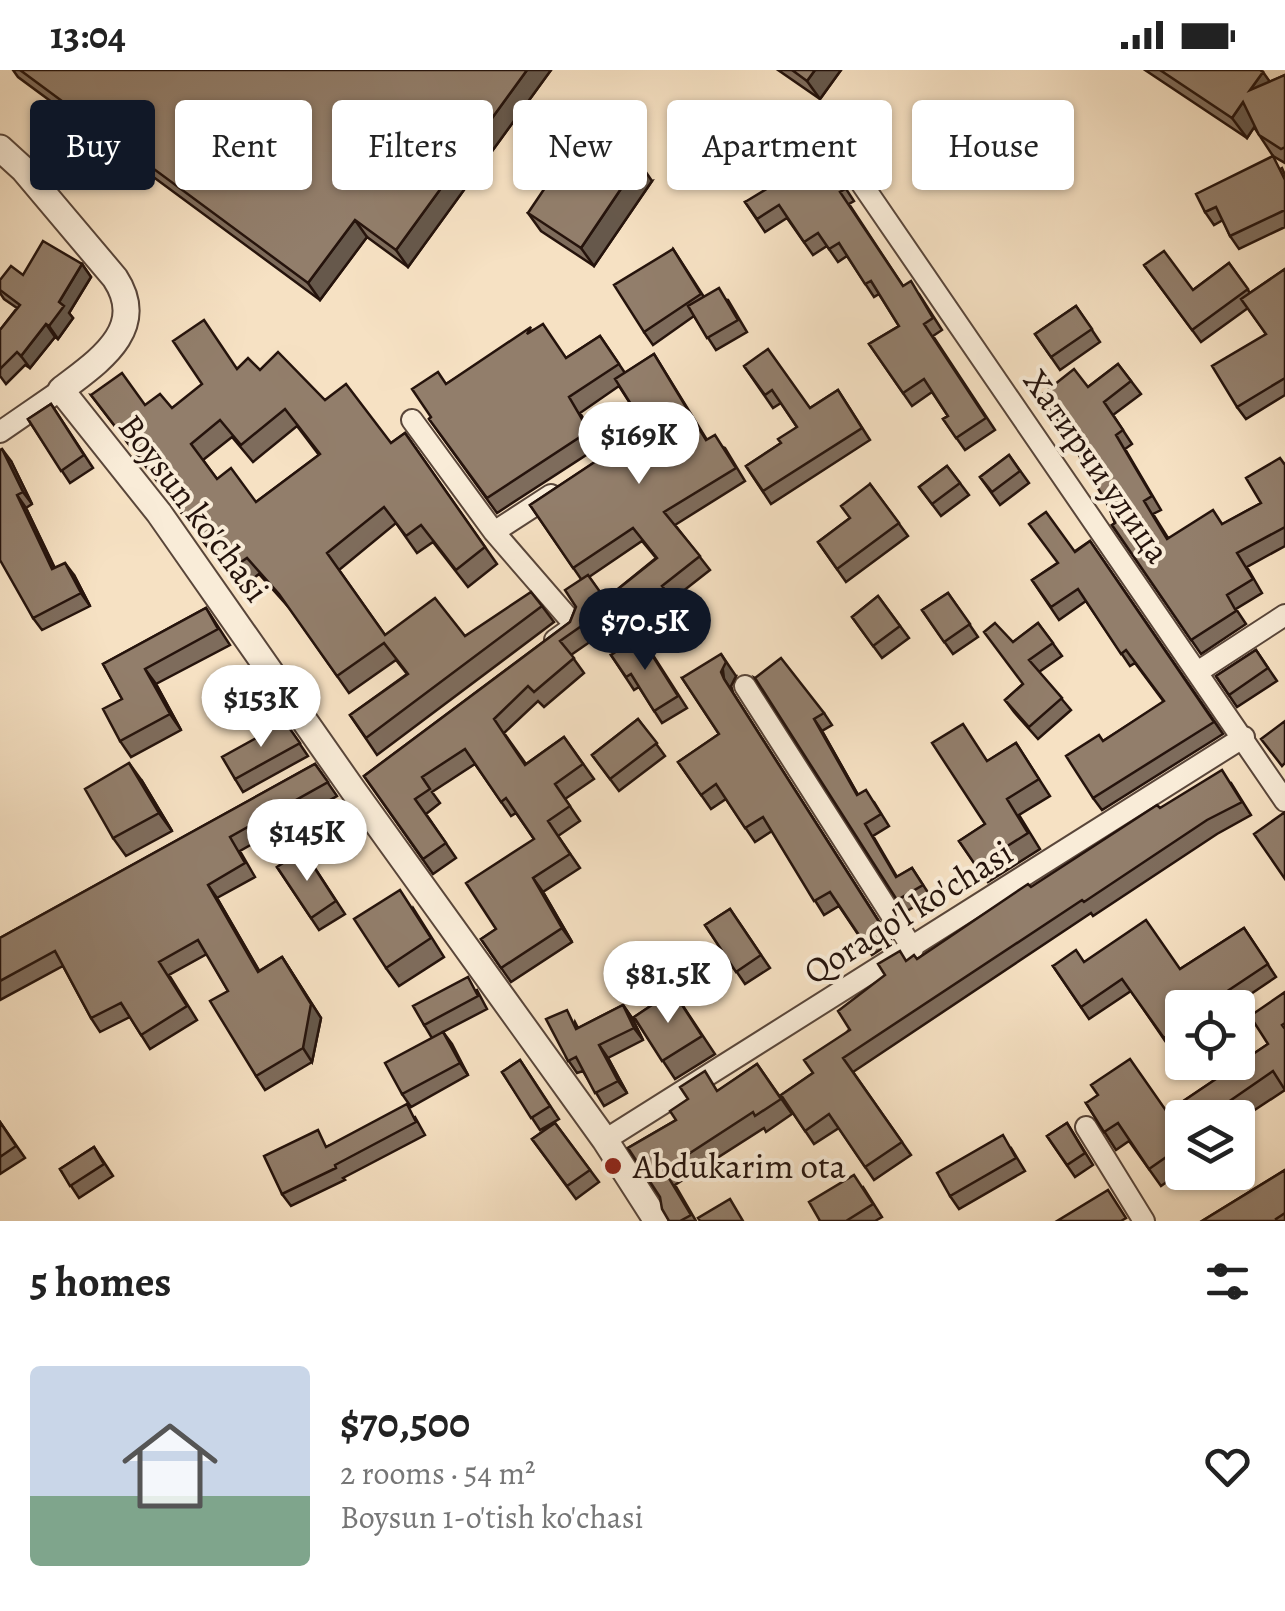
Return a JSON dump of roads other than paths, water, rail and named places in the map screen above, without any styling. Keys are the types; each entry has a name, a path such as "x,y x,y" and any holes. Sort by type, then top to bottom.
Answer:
{"street":[{"path":"0,148 23,169 115,278 124,297 124,320 117,340 104,357 0,432"},
{"name":"Хатирчи улица","path":"866,190 1285,801"},
{"name":"Boysun ko'chasi","path":"61,390 159,512 322,764 361,784 658,1221"},
{"path":"412,420 494,532 572,622 569,630 538,653"},
{"path":"494,532 571,482"},
{"path":"1199,671 1285,615"},
{"path":"746,686 913,949"},
{"name":"Qoraqo'l ko'chasi","path":"605,1140 1244,737"},
{"path":"1086,1127 1144,1221"}],"place":[{"name":"Abdukarim ota","path":"613,1166"}]}
